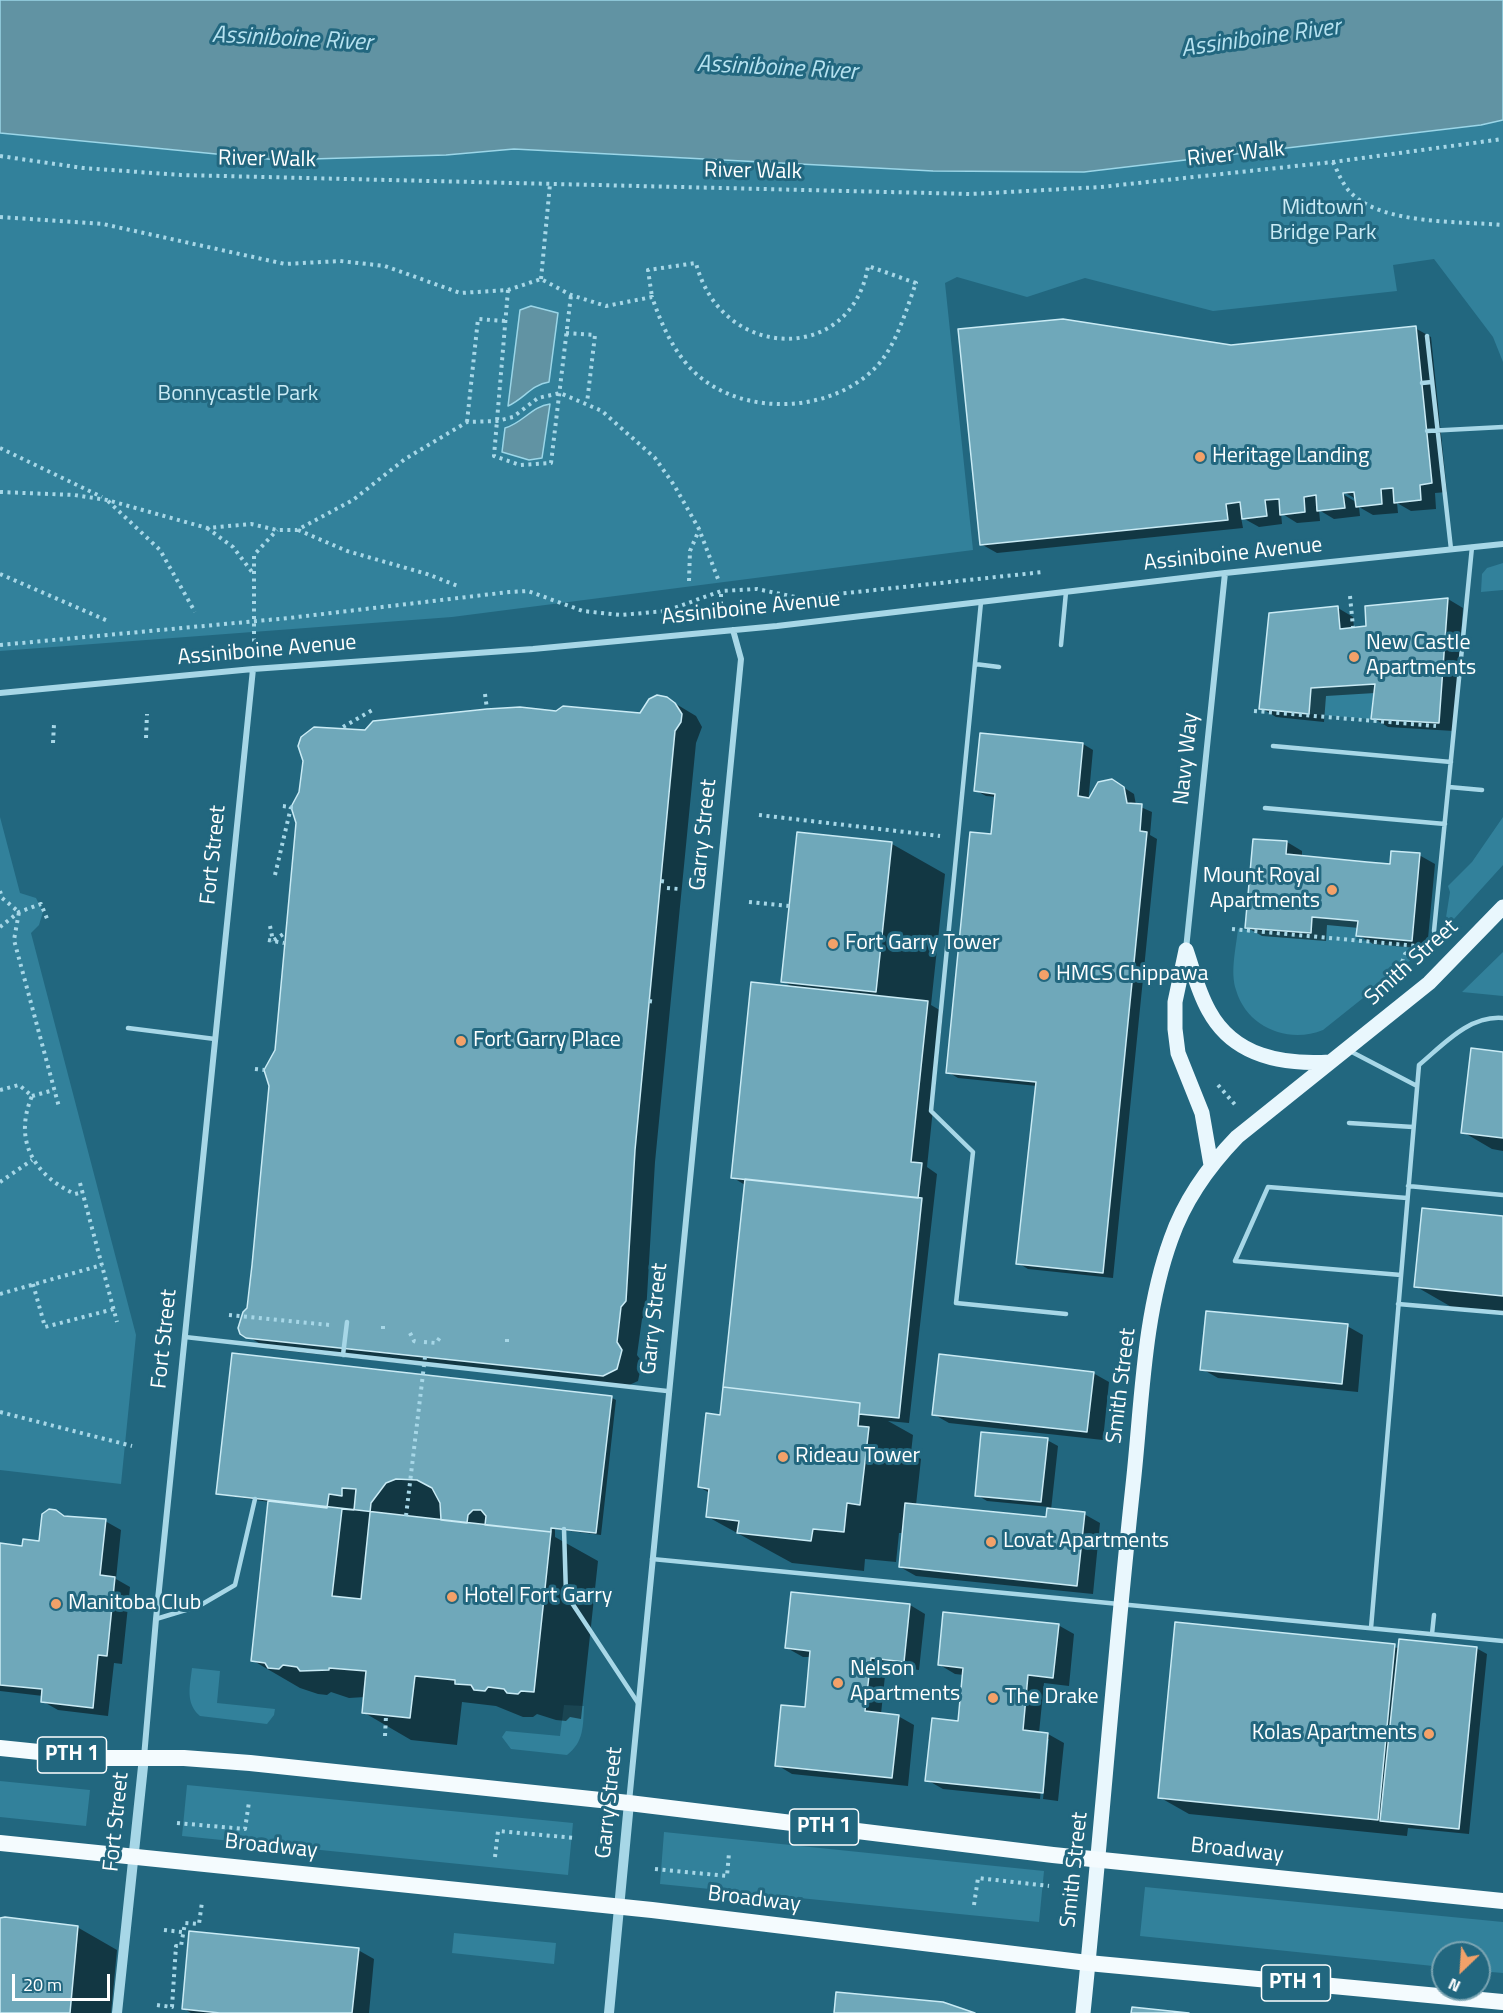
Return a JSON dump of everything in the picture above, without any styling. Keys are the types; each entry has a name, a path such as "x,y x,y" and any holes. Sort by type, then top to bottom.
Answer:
{"highway":[{"name":"Broadway","path":"0,1748 98,1758 144,1757 250,1763 629,1803 1099,1859 1503,1901"},
{"name":"Broadway","path":"0,1843 619,1906 1088,1963 1503,2002"}],"main road":[{"name":"Smith Street","path":"1083,2013 1099,1859 1120,1605 1149,1342 1161,1273 1171,1238 1184,1208 1211,1165 1237,1137 1429,983 1503,907"},
{"path":"1186,950 1210,1014 1244,1048 1263,1057 1286,1062 1330,1062"},
{"path":"1186,950 1175,1002 1175,1029 1178,1053 1202,1113 1211,1165"}],"street":[{"name":"Assiniboine Avenue","path":"0,693 253,669 533,649 733,630 1225,573 1503,544"},
{"name":"Navy Way","path":"1186,950 1225,573"},
{"name":"Garry Street","path":"609,2013 741,659 733,630"},
{"name":"Fort Street","path":"117,2013 253,669"}],"lane":[{"path":"1427,336 1451,549"},
{"path":"1422,383 1432,382"},
{"path":"1427,431 1503,427"},
{"path":"1434,932 1472,547"},
{"path":"1062,645 1066,592"},
{"path":"981,602 931,1111 973,1152 956,1304 1066,1314"},
{"path":"975,664 999,667"},
{"path":"1273,746 1451,762"},
{"path":"1449,787 1482,790"},
{"path":"1265,807 1445,824"},
{"path":"1371,1628 1419,1065 1465,1028 1488,1017 1503,1018"},
{"path":"128,1028 215,1039"},
{"path":"1347,1049 1416,1086"},
{"path":"1349,1123 1413,1127"},
{"path":"1408,1186 1503,1195"},
{"path":"1401,1275 1235,1261 1268,1187 1407,1198"},
{"path":"1398,1304 1503,1313"},
{"path":"343,1355 346,1324"},
{"path":"185,1337 668,1390"},
{"path":"156,1619 199,1606 236,1585 255,1499"},
{"path":"564,1529 566,1594 640,1705"},
{"path":"652,1559 1503,1641"},
{"path":"1432,1634 1434,1615"}],"path":[{"name":"River Walk","path":"0,156 83,168 181,175 971,194 1101,187 1333,162 1503,139"},
{"path":"1333,162 1352,194 1381,210 1407,217 1503,225"},
{"path":"540,279 550,184"},
{"path":"0,217 103,224 285,264 340,261 385,266 460,293 508,290 540,279 571,295 606,306 652,297"},
{"path":"696,262 706,293 720,311 738,326 760,336 779,339 801,337 837,321 859,295 868,266 916,283 903,318 878,365 856,384 830,398 783,405 749,401 713,387 685,363 662,326 652,297 648,270 696,262"},
{"path":"508,290 494,456 520,465 551,463 571,295"},
{"path":"467,422 478,320 506,321"},
{"path":"566,333 595,335 587,403"},
{"path":"297,530 353,500 405,459 467,422 497,421 513,417 538,398 560,393 587,403 631,434 655,458 674,485 699,529 718,579"},
{"path":"0,448 107,500 160,550 195,612"},
{"path":"0,492 74,495 107,500 207,528 233,547 252,573"},
{"path":"207,528 251,524 277,530 297,530 347,551 427,574 458,586"},
{"path":"689,581 690,551 699,529"},
{"path":"253,669 255,621 252,573 254,555 277,530"},
{"path":"0,645 255,621 528,591 582,611 621,615 666,611 721,591 757,590 800,598 1053,571"},
{"path":"0,574 108,621"},
{"path":"1350,596 1353,627"},
{"path":"485,694 487,709"},
{"path":"343,727 374,709"},
{"path":"1254,711 1454,728"},
{"path":"146,738 147,714"},
{"path":"53,743 54,724"},
{"path":"275,875 291,807 282,806"},
{"path":"759,814 958,838"},
{"path":"661,881 668,882"},
{"path":"667,888 679,889"},
{"path":"0,891 2,897 19,912"},
{"path":"749,902 790,906"},
{"path":"0,927 19,912 41,904 48,921"},
{"path":"19,912 14,940 59,1107"},
{"path":"1394,982 1405,954 1417,946 1435,924"},
{"path":"270,926 271,941"},
{"path":"1232,929 1417,946"},
{"path":"271,941 285,933"},
{"path":"271,941 284,943"},
{"path":"649,1001 656,1002"},
{"path":"255,1069 264,1070"},
{"path":"1212,1078 1240,1111"},
{"path":"0,1090 19,1085 32,1096"},
{"path":"32,1096 54,1090"},
{"path":"32,1096 26,1110 25,1124 25,1138 32,1160 59,1187 75,1194 83,1192"},
{"path":"0,1182 32,1160"},
{"path":"80,1183 117,1322"},
{"path":"0,1294 102,1265"},
{"path":"33,1284 45,1327 114,1310"},
{"path":"229,1315 346,1324"},
{"path":"410,1333 414,1341 436,1343 441,1336"},
{"path":"406,1516 425,1357"},
{"path":"0,1412 132,1446"},
{"path":"385,1736 386,1716"},
{"path":"177,1823 245,1830 249,1802"},
{"path":"495,1857 498,1831 574,1838"},
{"path":"655,1869 727,1876 729,1853"},
{"path":"974,1905 978,1878 1049,1886"},
{"path":"157,2005 172,2007 176,1946 180,1946 185,1923 199,1924 202,1902"},
{"path":"164,1930 189,1938"}],"green space":[{"name":"Bonnycastle Park","path":"1503,120 1503,362 1493,337 1434,259 1393,265 1397,291 1213,311 1085,278 1027,297 957,277 945,283 973,550 452,617 0,651 0,133 278,160 446,155 514,149 933,171 1084,172 1481,125"},
{"path":"1503,563 1503,590 1481,592 1482,574 1487,568"},
{"path":"1375,684 1371,719 1309,714 1311,688"},
{"path":"0,817 20,893 36,898 43,912 39,925 31,933 136,1335 121,1484 0,1470"},
{"path":"1503,817 1503,865 1444,930 1450,892 1448,886 1472,862"},
{"path":"1312,917 1358,921 1356,940 1417,946 1412,959 1323,1030 1310,1034 1283,1034 1259,1023 1249,1014 1236,990 1234,960 1238,929 1310,936"},
{"path":"1503,952 1503,996 1462,992"},
{"path":"192,1668 220,1671 217,1703 275,1709 274,1715 267,1724 200,1716 190,1700"},
{"path":"564,1705 584,1706 580,1739 567,1755 511,1749 502,1737 506,1731 560,1736"},
{"path":"0,1781 90,1790 86,1826 0,1817"},
{"path":"187,1785 573,1823 568,1875 182,1836"},
{"path":"664,1832 1044,1871 1039,1922 660,1884"},
{"path":"1145,1887 1503,1922 1503,1973 1491,1972 1491,1941 1431,1941 1431,1966 1140,1936"},
{"path":"454,1933 556,1943 554,1964 452,1953"}],"water":[{"name":"Assiniboine River","path":"0,0 1503,0 1503,120 1481,125 1084,172 933,171 514,149 446,155 278,160 0,133"},
{"path":"531,306 558,313 549,382 537,386 508,406 520,310"},
{"path":"550,404 542,458 529,460 502,452 505,428 538,408"}],"building":[{"name":"Heritage Landing","path":"1063,319 1231,345 1416,326 1432,483 1420,485 1421,500 1394,503 1393,488 1381,489 1382,504 1356,507 1354,492 1343,493 1345,508 1317,511 1316,495 1304,497 1305,512 1280,515 1279,499 1265,500 1267,516 1242,519 1240,502 1226,504 1228,520 980,545 958,329"},
{"name":"New Castle Apartments","path":"1448,598 1439,723 1371,719 1375,684 1311,688 1309,714 1259,709 1269,613 1338,606 1340,629 1366,626 1365,606"},
{"name":"Fort Garry Place","path":"657,695 667,697 675,703 682,714 681,722 675,731 635,1150 626,1301 621,1307 617,1342 622,1350 617,1369 603,1376 246,1338 240,1334 238,1328 243,1312 247,1308 252,1265 269,1086 264,1070 275,1050 296,823 291,807 299,792 303,761 298,746 301,737 314,727 365,730 373,721 487,709 520,707 556,711 563,706 640,713 649,699"},
{"name":"HMCS Chippawa","path":"980,733 1083,743 1078,796 1089,798 1098,782 1112,779 1124,787 1127,803 1142,804 1140,831 1147,832 1103,1273 1016,1264 1036,1082 946,1073 970,832 991,834 995,794 974,791"},
{"name":"Fort Garry Tower","path":"797,832 892,842 876,992 781,982"},
{"name":"Mount Royal Apartments","path":"1253,839 1287,841 1286,854 1390,864 1391,851 1420,853 1412,941 1356,936 1358,921 1312,917 1311,933 1245,928"},
{"path":"751,982 928,1001 911,1162 922,1163 918,1198 731,1178"},
{"path":"1471,1048 1503,1052 1503,1138 1461,1133"},
{"path":"745,1179 922,1198 899,1418 859,1414 860,1403 723,1387"},
{"path":"1422,1208 1503,1216 1503,1296 1414,1287"},
{"path":"1206,1311 1348,1324 1342,1384 1200,1370"},
{"path":"232,1353 612,1396 596,1533 551,1528 551,1532 216,1494"},
{"path":"939,1354 1094,1372 1087,1432 932,1415"},
{"name":"Rideau Tower","path":"723,1387 860,1403 858,1426 869,1427 860,1505 847,1503 844,1532 813,1529 811,1541 737,1533 739,1521 706,1517 709,1489 698,1487 706,1413 720,1415"},
{"path":"981,1432 1048,1438 1041,1502 975,1496"},
{"name":"Hotel Fort Garry","path":"396,1479 417,1480 432,1488 440,1503 441,1520 467,1523 468,1515 473,1510 481,1510 486,1516 485,1525 551,1532 534,1692 507,1693 504,1689 488,1687 485,1691 474,1690 471,1685 455,1684 455,1680 415,1676 410,1718 362,1713 366,1671 329,1668 329,1670 300,1671 297,1667 283,1665 279,1669 268,1668 265,1663 251,1661 268,1501 327,1508 329,1494 342,1496 342,1488 356,1489 354,1510 342,1509 332,1596 361,1599 371,1503 386,1483"},
{"name":"Lovat Apartments","path":"905,1503 1046,1517 1047,1508 1085,1512 1077,1586 899,1567"},
{"name":"Manitoba Club","path":"49,1509 56,1510 64,1516 106,1519 100,1575 115,1577 107,1656 98,1655 93,1708 41,1702 42,1689 0,1685 0,1543 22,1546 23,1539 39,1541 42,1514"},
{"name":"Nelson Apartments","path":"791,1592 910,1604 904,1662 871,1658 865,1711 899,1715 892,1778 775,1766 781,1705 805,1707 810,1651 785,1648"},
{"name":"The Drake","path":"943,1612 1059,1624 1053,1678 1028,1675 1023,1730 1048,1733 1043,1793 925,1781 932,1718 958,1721 963,1668 938,1665"},
{"path":"1175,1622 1395,1644 1378,1820 1158,1798"},
{"name":"Kolas Apartments","path":"1399,1639 1477,1647 1459,1829 1380,1821"},
{"path":"0,1918 78,1926 70,2013 0,2013"},
{"path":"189,1931 359,1948 352,2013 220,2013 182,2009"},
{"path":"836,1992 943,2002 975,2013 834,2013"},
{"path":"1132,2007 1189,2013 1131,2013"}],"place":[{"name":"Heritage Landing","path":"1200,457"},
{"name":"New Castle Apartments","path":"1354,657"},
{"name":"Mount Royal Apartments","path":"1332,890"},
{"name":"Fort Garry Tower","path":"833,944"},
{"name":"HMCS Chippawa","path":"1044,975"},
{"name":"Fort Garry Place","path":"461,1041"},
{"name":"Rideau Tower","path":"783,1457"},
{"name":"Lovat Apartments","path":"991,1542"},
{"name":"Hotel Fort Garry","path":"452,1597"},
{"name":"Manitoba Club","path":"56,1604"},
{"name":"Nelson Apartments","path":"838,1683"},
{"name":"The Drake","path":"993,1698"},
{"name":"Kolas Apartments","path":"1429,1734"}],"park label":[{"name":"Midtown Bridge Park","path":"1323,222"}]}
